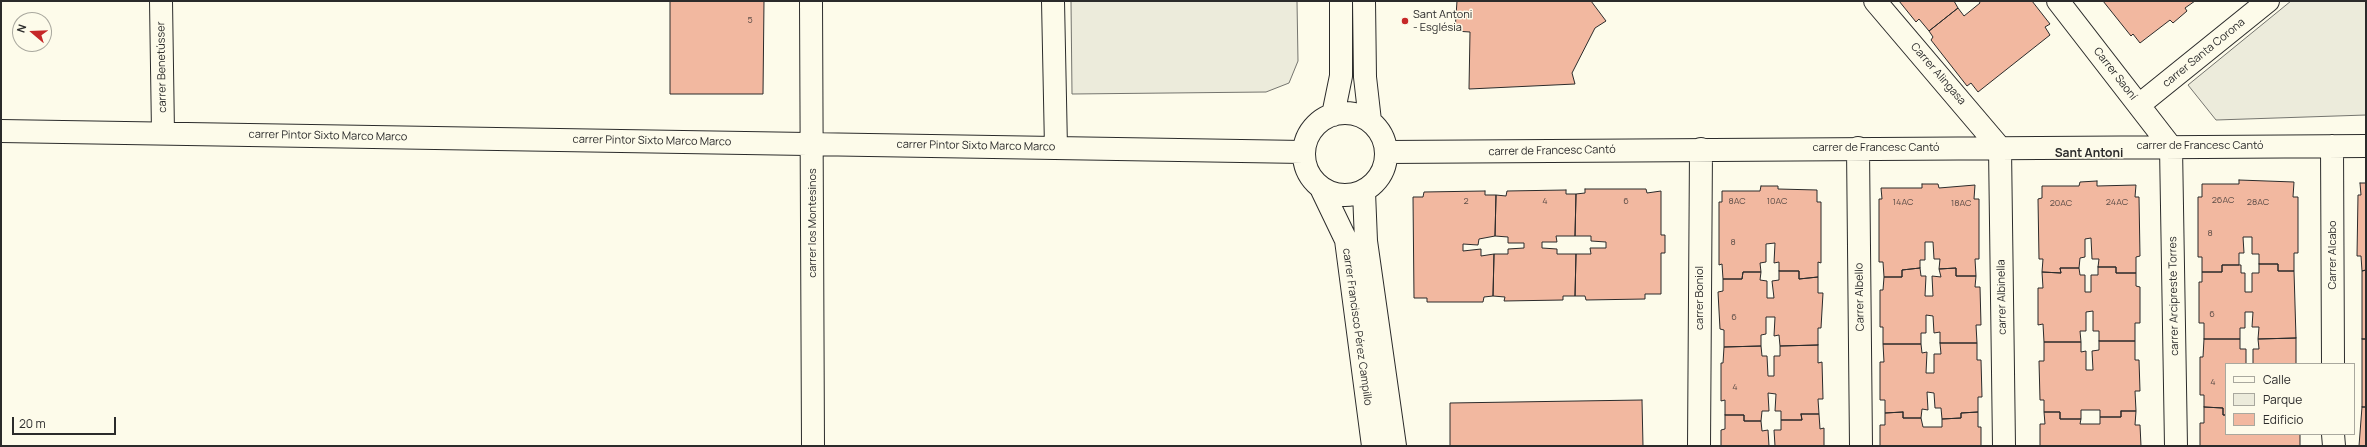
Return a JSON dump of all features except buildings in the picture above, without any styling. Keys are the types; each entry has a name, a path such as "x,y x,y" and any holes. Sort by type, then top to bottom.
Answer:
{"street":[{"name":"carrer Benetússer","path":"161,1 163,133"},
{"name":"carrer los Montesinos","path":"812,1 813,446"},
{"path":"1053,1 1056,148"},
{"path":"1333,114 1341,76 1341,1"},
{"path":"1364,1 1365,77 1370,120"},
{"name":"Carrer Alingasa","path":"1875,1 2000,148"},
{"name":"Carrer Saoní","path":"2058,1 2171,147"},
{"name":"carrer Santa Corona","path":"2139,105 2268,1"},
{"path":"1344,112 1358,114 1370,120 1383,137 1387,152 1386,162 1379,178 1364,192 1349,196 1338,196 1322,190 1307,172 1303,152 1306,138 1313,127 1326,116 1344,112"},
{"name":"carrer Pintor Sixto Marco Marco","path":"1,131 1303,152"},
{"name":"Carrer Alcabo","path":"2332,146 2333,363"},
{"name":"carrer de Francesc Cantó","path":"1387,152 2366,146"},
{"name":"carrer Arcipreste Torres","path":"2171,147 2176,446"},
{"name":"Carrer Albello","path":"1858,148 1861,446"},
{"name":"carrer Albinella","path":"2000,148 2004,446"},
{"name":"carrer Boniol","path":"1699,446 1701,149"},
{"name":"carrer Francisco Pérez Campillo","path":"1322,190 1346,240 1373,446"},
{"name":"carrer Francisco Pérez Campillo","path":"1364,192 1366,242 1395,446"},
{"path":"2334,435 2334,446"}],"green space":[{"path":"1071,1 1297,1 1298,61 1289,83 1266,92 1072,94"},
{"path":"2291,1 2366,1 2366,115 2216,120 2188,85"}],"place":[{"name":"Sant Antoni - Església","path":"1405,21"}],"district":[{"name":"Sant Antoni","path":"2089,154"}]}
